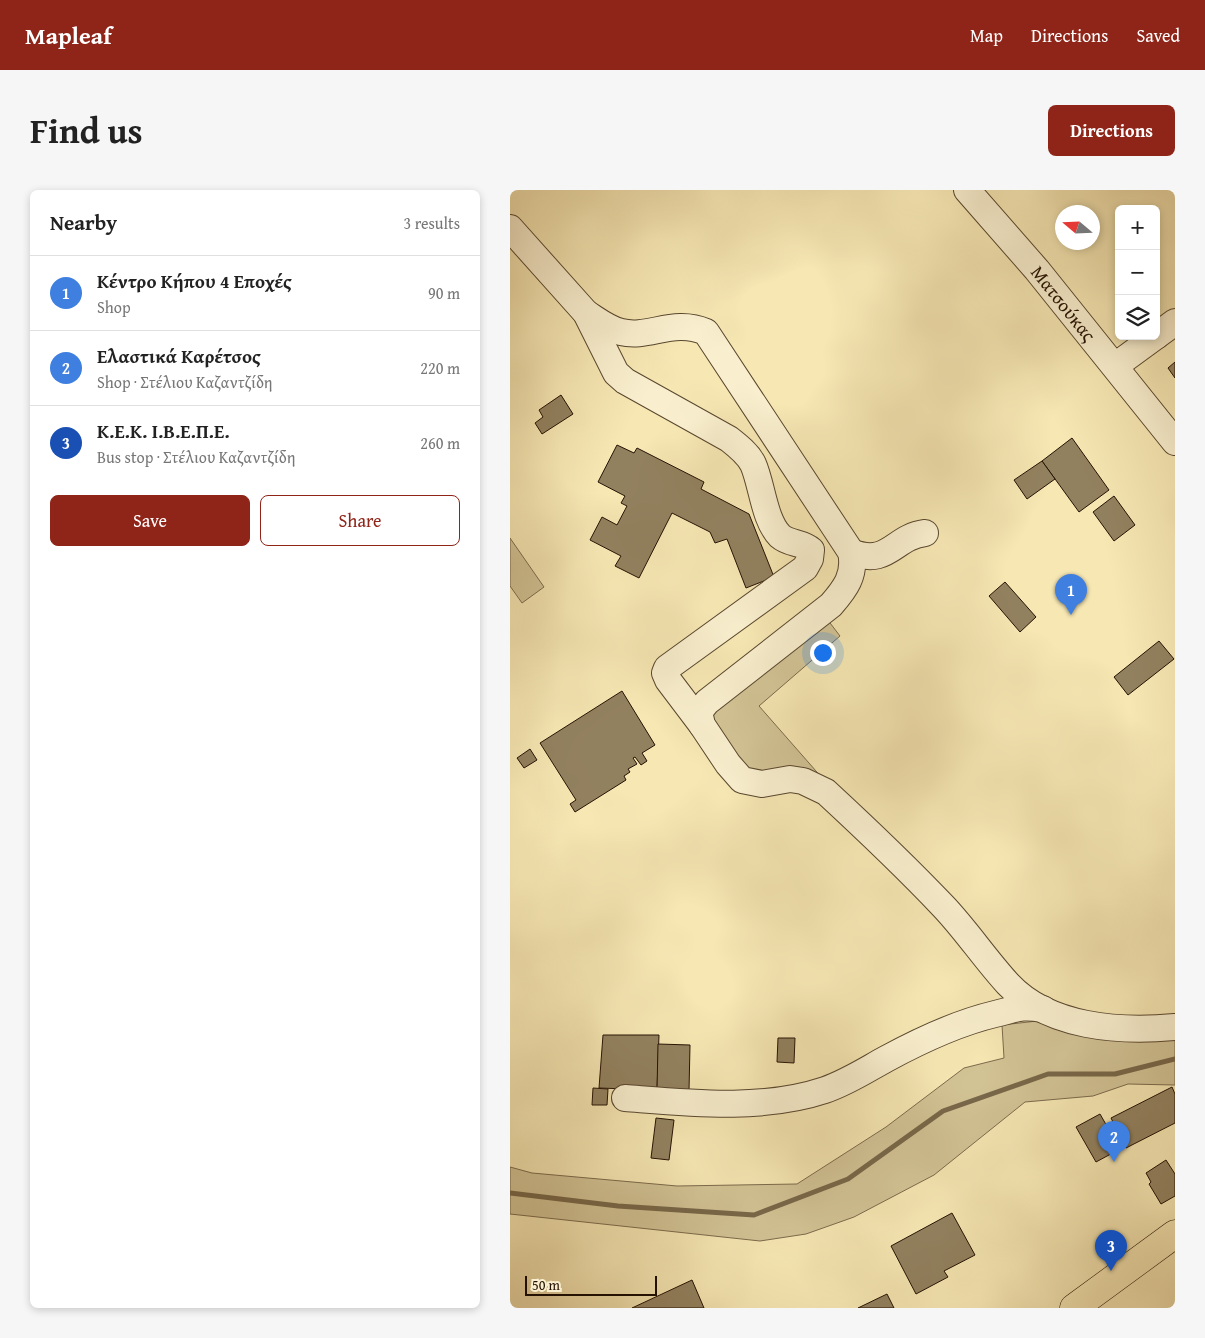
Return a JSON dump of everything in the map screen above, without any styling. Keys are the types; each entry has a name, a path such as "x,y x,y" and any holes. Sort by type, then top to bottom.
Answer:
{"main road":[{"path":"1074,1308 1174,1239"}],"street":[{"name":"Ματσούκας","path":"967,190 1026,256 1175,442"},
{"path":"510,228 586,313 607,327 621,332 636,333 680,326 694,327 706,332 852,552 854,562 846,587 831,605 702,706 699,712 702,725"},
{"path":"586,313 616,372 625,381 729,439 741,448 752,463 771,520 780,536 794,543 804,544 811,550 810,559 805,568 667,668 665,673 668,680 702,725 728,764 742,780 762,784 790,779 803,781 826,792 944,907 1009,985 1043,1009"},
{"path":"1160,333 1175,322"},
{"path":"1115,366 1151,340"},
{"path":"852,552 872,558 885,553 914,534 925,533"},
{"path":"625,1098 682,1102 746,1102 813,1093 840,1085 908,1047 956,1027 1022,1005 1043,1009 1070,1019 1108,1028 1139,1030 1175,1027"}],"shaded area":[{"path":"510,538 544,587 522,603 510,586"},
{"path":"827,619 840,636 759,706 823,779 743,772 708,709"},
{"path":"1046,1020 1175,1034 1175,1085 1128,1084 1093,1096 1025,1102 934,1175 854,1217 806,1234 760,1241 510,1214 510,1167 532,1173 677,1186 797,1184 886,1127 964,1068 1004,1058 1002,1025"}],"building":[{"path":"1175,362 1175,378 1168,368"},
{"path":"561,395 573,414 542,434 535,423 543,417 539,410"},
{"path":"1072,438 1109,490 1079,512 1042,461"},
{"path":"617,445 634,453 637,448 704,482 701,489 749,514 774,577 746,588 727,539 715,543 710,532 672,513 639,578 615,566 621,556 590,540 602,517 617,525 627,506 621,503 625,496 598,482"},
{"path":"1042,461 1055,479 1027,499 1014,480"},
{"path":"1114,496 1135,525 1114,541 1093,512"},
{"path":"1005,582 1036,617 1020,632 989,596"},
{"path":"1159,641 1174,659 1128,695 1114,677"},
{"path":"622,691 655,745 642,753 647,761 641,765 635,757 633,758 637,764 628,769 630,772 624,776 626,780 575,812 570,804 576,800 540,743"},
{"path":"530,749 537,760 524,768 517,758"},
{"path":"603,1035 659,1035 657,1090 599,1088"},
{"path":"778,1038 795,1038 794,1063 777,1062"},
{"path":"658,1044 690,1045 689,1091 657,1090"},
{"path":"1172,1087 1175,1094 1175,1123 1126,1148 1111,1118"},
{"path":"593,1088 608,1089 607,1105 592,1105"},
{"path":"1100,1114 1120,1149 1096,1162 1076,1127"},
{"path":"656,1118 674,1120 669,1160 651,1158"},
{"path":"1166,1160 1175,1174 1175,1196 1161,1204 1149,1184 1151,1182 1146,1173"},
{"path":"952,1213 975,1255 944,1271 948,1277 916,1294 891,1246"},
{"path":"692,1280 704,1308 632,1308"},
{"path":"887,1294 894,1308 858,1308"}],"waterway":[{"path":"510,1193 618,1206 754,1215 848,1179 943,1111 1048,1074 1115,1074 1175,1059"}],"place":[{"name":"Κέντρο Κήπου 4 Εποχές","path":"1071,615"},
{"name":"Ελαστικά Καρέτσος","path":"1114,1162"},
{"name":"Κ.Ε.Κ. Ι.Β.Ε.Π.Ε.","path":"1111,1271"}]}
